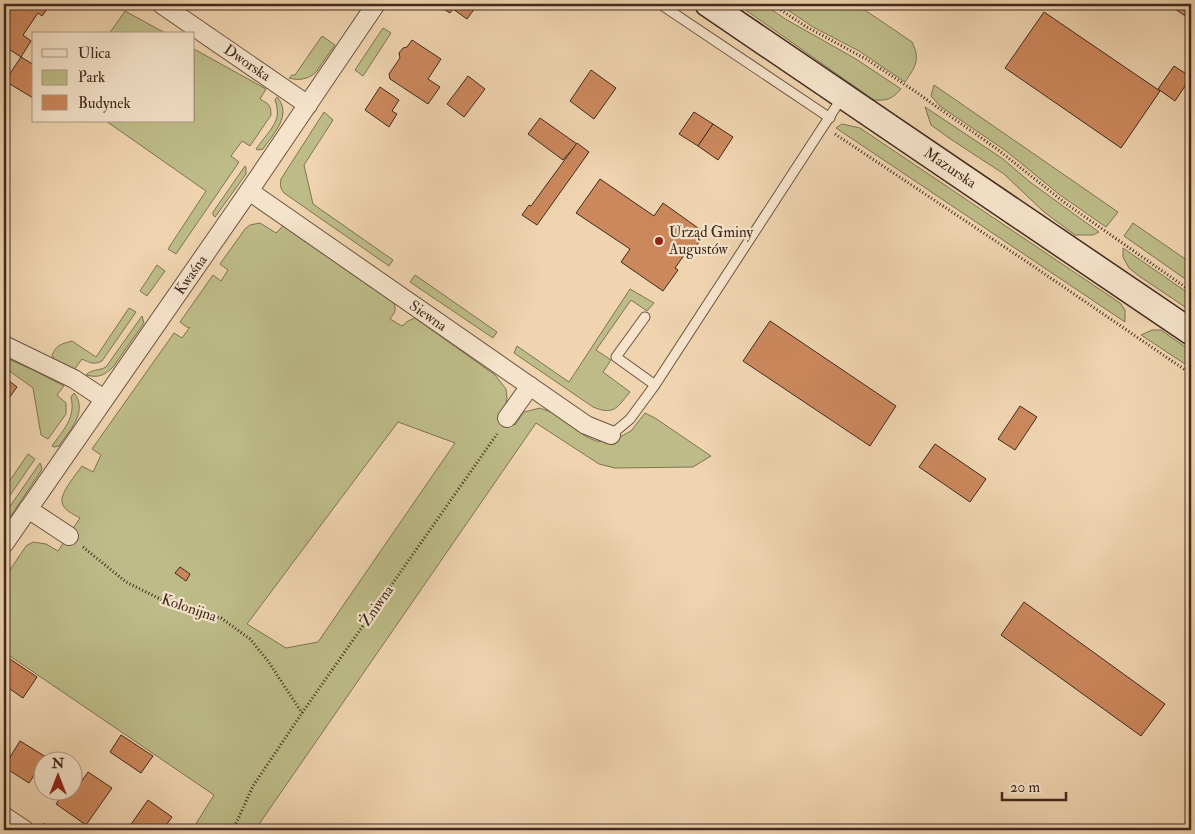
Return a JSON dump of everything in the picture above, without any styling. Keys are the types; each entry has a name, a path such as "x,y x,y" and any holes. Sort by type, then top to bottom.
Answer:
{"main road":[{"name":"Mazurska","path":"708,4 1191,332"}],"street":[{"name":"Dworska","path":"161,4 308,105"},
{"name":"Kwaśna","path":"4,544 249,191 376,4"},
{"name":"Siewna","path":"249,191 586,425 611,434"},
{"path":"4,345 74,379 104,399"},
{"path":"508,418 530,386"},
{"path":"28,509 69,536"},
{"path":"4,816 25,830"}],"lane":[{"path":"660,4 830,118"},
{"path":"611,434 630,419 655,385 843,96"},
{"path":"646,317 616,358 655,385"}],"path":[{"path":"772,4 805,26 866,59 913,90 997,149 1065,203 1191,291"},
{"path":"824,127 1057,282 1191,374"},
{"name":"Żniwna","path":"233,830 253,786 508,418"},
{"name":"Kolonijna","path":"69,536 126,582 172,605 221,618 250,639 268,661 302,713"}],"green space":[{"path":"737,4 763,4 787,20 856,59 901,89 889,99 874,100"},
{"path":"779,4 856,4 912,42 915,48 916,63 905,82 859,51 813,27"},
{"path":"125,11 163,32 110,32"},
{"path":"383,28 391,33 363,76 355,70"},
{"path":"322,36 335,45 316,72 304,79 289,78 295,75"},
{"path":"195,50 266,89 260,99 268,105 271,115 250,146 242,141 231,156 239,162 176,254 168,249 206,191 107,122 195,122"},
{"path":"934,85 1118,212 1106,227 1060,195 1006,151 940,106 931,96"},
{"path":"277,97 283,111 280,124 263,149 258,150 256,149 276,121 277,106 275,100"},
{"path":"925,107 1003,159 1030,182 1099,232 1093,235 1075,235 1044,212 1004,174 931,125"},
{"path":"324,112 333,120 304,165 313,204 393,260 389,266 284,193 281,188 281,179"},
{"path":"842,124 860,128 1120,303 1125,310 1125,322 836,128"},
{"path":"245,166 246,174 215,217 213,212"},
{"path":"260,223 276,233 283,226 394,303 395,310 390,319 402,326 415,318 495,375 506,389 507,398 506,404 499,415 515,425 524,412 540,408 551,412 585,436 596,441 610,442 631,431 645,413 711,456 693,467 615,468 599,464 536,423 255,830 192,830 214,795 4,652 4,579 26,546 33,542 46,544 58,551 80,518 69,512 63,505 62,498 66,488 82,466 93,472 101,455 92,449 174,333 182,338 190,327 188,328 180,322 213,275 221,281 228,270 220,264 245,229 250,225","holes":["398,422 455,443 318,642 286,648 247,624"]},
{"path":"1133,223 1191,263 1191,283 1124,236"},
{"path":"1123,248 1191,295 1191,311 1129,268 1123,257"},
{"path":"157,265 165,271 147,296 140,291"},
{"path":"415,275 497,332 493,338 410,282"},
{"path":"630,289 654,303 647,311 631,300 596,350 611,360 603,372 630,392 615,408 606,411 593,407 514,353 517,346 569,382"},
{"path":"129,308 136,312 102,361 92,363 82,359 74,370 56,363 52,355 56,349 60,345 72,341 96,357"},
{"path":"142,316 144,323 113,367 101,376 86,375 106,367"},
{"path":"1152,330 1161,330 1191,351 1191,368 1141,335"},
{"path":"4,357 64,386 57,395 66,403 66,414 48,439 41,435 33,388 4,367"},
{"path":"74,393 78,399 79,413 59,446 54,447 52,446 70,418 72,411 71,397"},
{"path":"28,454 35,459 4,504 4,489"},
{"path":"40,463 41,471 4,526 4,515"}],"building":[{"path":"4,4 44,4 43,6 47,9 42,16 38,13 23,35 31,41 21,57 4,46"},
{"path":"436,4 478,4 467,19 453,9 450,13"},
{"path":"1168,4 1191,4 1191,20"},
{"path":"1044,12 1160,91 1121,148 1005,68"},
{"path":"412,40 441,59 428,79 440,87 428,104 390,79 389,74 400,58 399,53"},
{"path":"21,57 32,64 32,97 5,81"},
{"path":"1174,66 1191,77 1175,101 1158,89"},
{"path":"591,70 616,88 594,119 570,101"},
{"path":"468,76 485,89 464,117 447,104"},
{"path":"380,87 399,100 392,111 397,114 389,127 365,110"},
{"path":"694,112 713,124 698,146 679,134"},
{"path":"540,118 577,144 563,160 528,134"},
{"path":"713,124 733,137 718,160 698,146"},
{"path":"577,143 589,152 537,225 522,215 529,205 531,206"},
{"name":"Urząd Gminy Augustów","path":"600,179 654,216 663,203 705,233 691,254 687,251 675,268 678,270 663,291 621,262 630,249 576,213"},
{"path":"770,321 896,406 870,446 743,361"},
{"path":"4,377 17,387 4,405"},
{"path":"1020,406 1037,417 1015,450 998,439"},
{"path":"935,444 986,479 970,502 919,467"},
{"path":"180,567 190,574 186,581 175,573"},
{"path":"1024,602 1165,704 1141,736 1001,635"},
{"path":"4,655 37,677 23,698 4,685"},
{"path":"121,735 153,756 141,773 110,752"},
{"path":"20,741 38,752 32,752 32,778 29,783 4,767"},
{"path":"88,772 112,788 86,825 56,804 57,802 82,802 82,781"},
{"path":"148,800 172,817 165,827 162,826 159,830 127,830"}],"place":[{"name":"Urząd Gminy Augustów","path":"659,241"}]}
